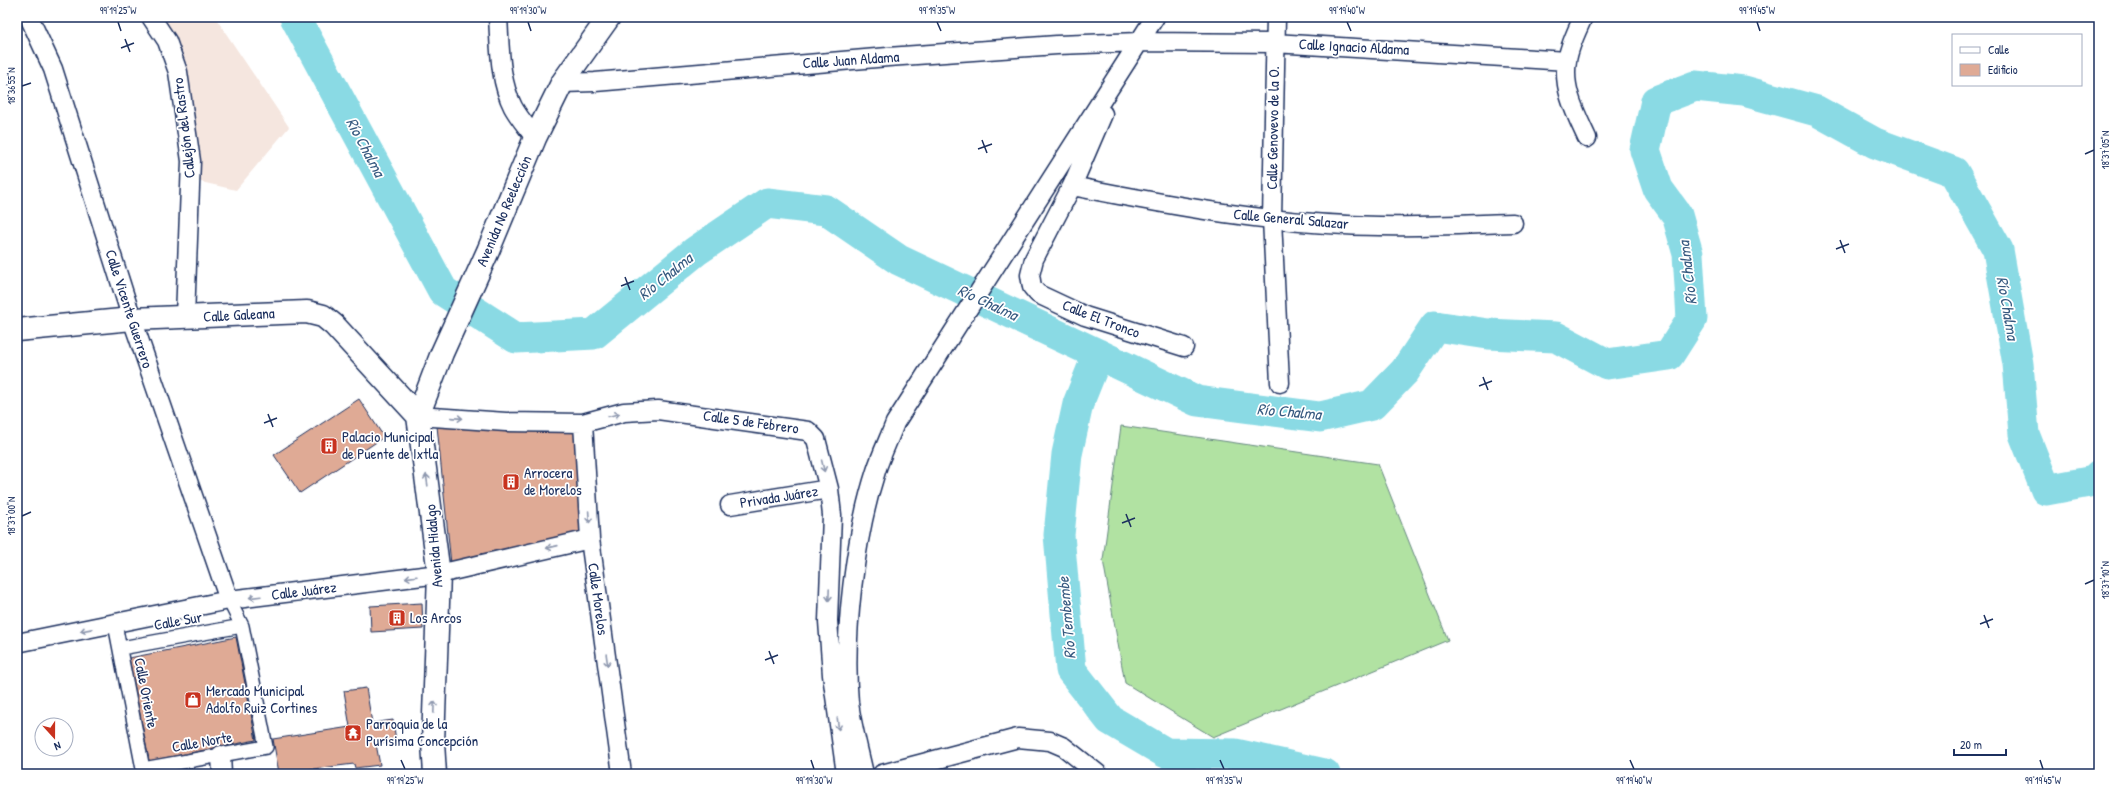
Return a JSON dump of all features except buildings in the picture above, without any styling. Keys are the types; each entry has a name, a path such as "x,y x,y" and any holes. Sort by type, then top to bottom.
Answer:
{"street":[{"name":"Calle Vicente Guerrero","path":"29,17 52,69 132,319 229,600"},
{"name":"Callejón del Rastro","path":"151,17 167,41 178,72 191,160 185,317"},
{"path":"498,17 502,70 507,92 514,108 535,138"},
{"name":"Avenida No Reelección","path":"418,416 442,353 488,251 535,138 562,83 609,17"},
{"path":"864,774 849,704 848,667 850,615 858,546 876,471 895,423 1155,17"},
{"name":"Calle Genovevo de la O.","path":"1276,17 1274,43 1272,219 1280,383"},
{"path":"1583,17 1567,61 1566,81 1572,106 1587,138"},
{"name":"Calle Juan Aldama","path":"562,83 596,82 817,63 1057,45 1140,42"},
{"name":"Calle Ignacio Aldama","path":"1140,42 1274,43 1567,61"},
{"path":"1072,186 1119,75"},
{"name":"Calle General Salazar","path":"1072,186 1172,206 1272,219 1380,226 1513,223"},
{"name":"Calle El Tronco","path":"1072,186 1042,240 1034,258 1030,275 1032,287 1038,294 1085,316 1184,347"},
{"name":"Calle Galeana","path":"17,330 132,319 307,312 323,316 334,325 418,416"},
{"name":"Calle 5 de Febrero","path":"418,416 506,422 583,423 624,412 658,410 808,431 816,439 828,488 832,515 828,622 834,690 846,774"},
{"name":"Avenida Hidalgo","path":"418,416 439,574 433,743 435,774"},
{"name":"Calle Morelos","path":"583,423 590,539 622,774"},
{"name":"Privada Juárez","path":"730,504 828,488"},
{"name":"Calle Juárez","path":"17,643 229,600 439,574 590,539"},
{"path":"229,600 242,626"},
{"name":"Calle Oriente","path":"115,624 144,769"},
{"name":"Calle Sur","path":"121,648 242,626"},
{"name":"Calle Norte","path":"144,769 266,747 242,626"},
{"path":"882,774 1018,738 1050,741 1064,747 1098,774"},
{"path":"221,756 222,774"}],"shaded area":[{"path":"157,17 215,17 289,127 236,190 188,179 169,30"}],"green space":[{"path":"1121,426 1378,464 1448,640 1213,737 1125,683 1103,560"}],"waterway":[{"name":"Río Chalma","path":"295,17 443,291 516,338 594,334 696,251 767,203 826,210 899,260 1197,401 1320,417 1372,405 1405,371 1435,326 1488,334 1556,337 1607,364 1669,355 1692,319 1688,254 1677,215 1658,189 1645,150 1656,101 1695,86 1744,91 1817,111 1875,143 1954,172 1998,250 2018,364 2024,434 2046,490 2094,481 2099,476"},
{"name":"Río Tembembe","path":"1098,354 1078,404 1067,454 1059,535 1071,670 1110,720 1166,753 1236,754 1325,774"}],"place":[{"name":"Palacio Municipal de Puente de Ixtla","path":"329,446"},
{"name":"Arrocera de Morelos","path":"511,482"},
{"name":"Los Arcos","path":"397,618"},
{"name":"Mercado Municipal Adolfo Ruiz Cortines","path":"193,700"},
{"name":"Parroquia de la Purísima Concepción","path":"353,733"}]}
